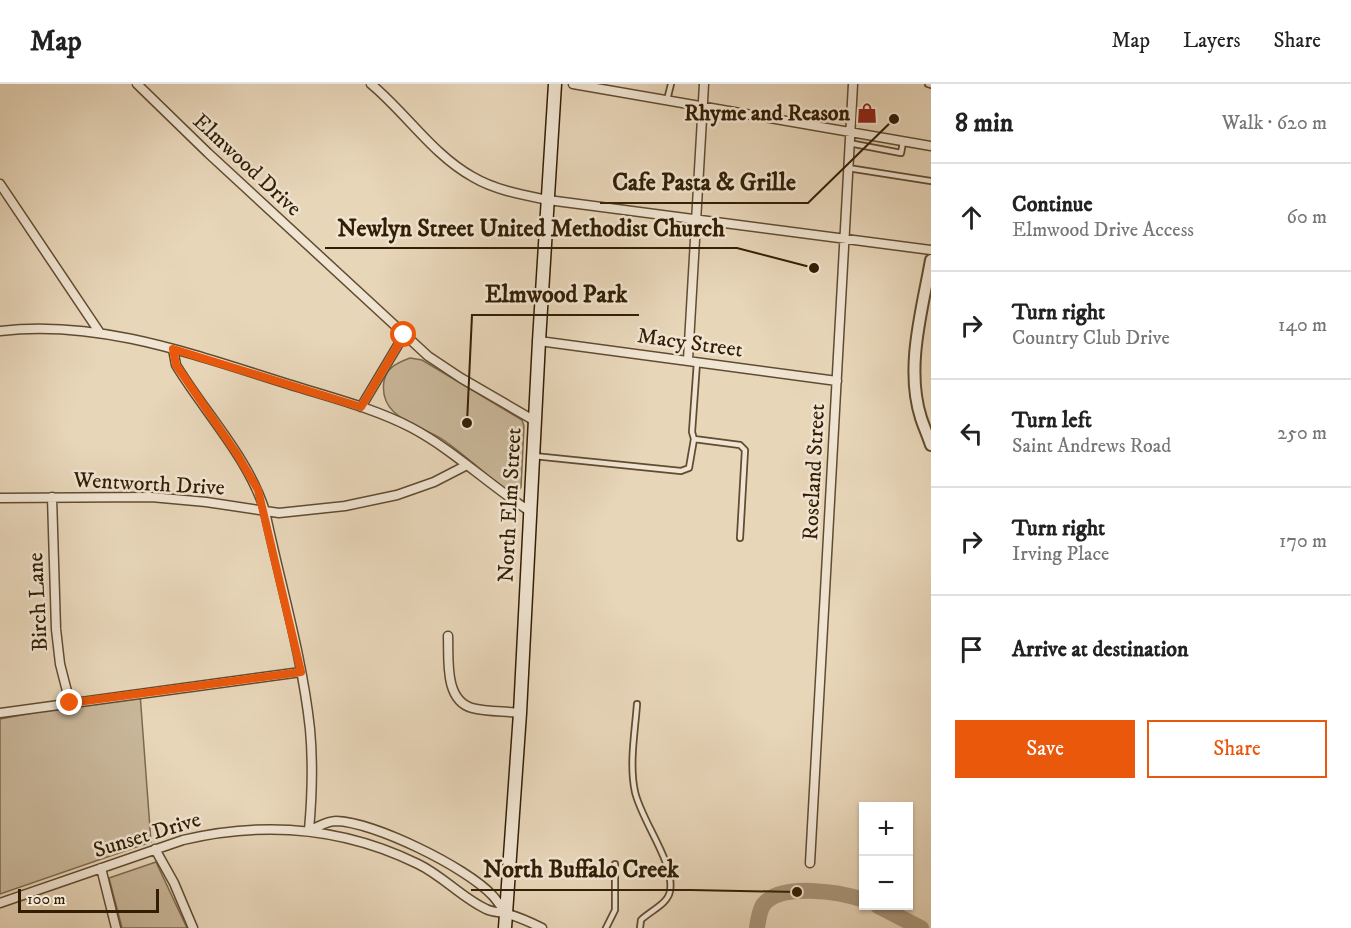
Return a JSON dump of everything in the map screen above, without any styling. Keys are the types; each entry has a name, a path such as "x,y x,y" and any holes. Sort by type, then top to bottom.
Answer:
{"main road":[{"name":"North Elm Street","path":"505,928 520,713 555,84"}],"street":[{"name":"Elmwood Drive","path":"136,84 216,161 428,356 535,421"},
{"path":"372,84 444,156 473,177 506,190 548,200 931,250"},
{"path":"573,84 931,146"},
{"path":"692,361 695,219 704,84"},
{"name":"Roseland Street","path":"810,863 853,84"},
{"path":"0,184 100,333"},
{"path":"931,260 920,321 915,388 920,417 931,445"},
{"path":"0,331 19,328 100,333 173,349 361,407 410,427 443,447 503,494 531,512"},
{"path":"361,407 404,335"},
{"name":"Macy Street","path":"539,341 837,381"},
{"path":"173,349 176,365 237,454 258,490 265,511 301,672 310,729 309,830"},
{"name":"Wentworth Drive","path":"0,498 152,497 279,513 345,506 397,495 434,482 466,465"},
{"name":"Birch Lane","path":"52,497 56,629 60,664 70,703"},
{"path":"448,636 450,680 455,695 461,703 472,708 520,713"},
{"path":"0,713 301,672"},
{"name":"Sunset Drive","path":"309,830 333,821 344,822 407,843 431,854 474,880 491,894 506,913"},
{"name":"Sunset Drive","path":"0,903 155,849 210,834 258,829 309,830 390,852 436,874 489,911 506,913"},
{"path":"155,849 174,884 193,928"},
{"path":"101,868 116,928"},
{"path":"506,913 542,928"}],"lane":[{"path":"667,100 670,84"},
{"path":"878,149 879,137"},
{"path":"849,143 901,153 903,141"},
{"path":"847,168 931,181"},
{"path":"534,456 681,471 689,468 694,439 692,432 692,361"},
{"path":"694,439 740,445 745,450 740,538"},
{"path":"637,704 633,765 635,791 642,812 671,874 670,894 642,920 640,928"},
{"path":"606,928 615,910 615,864"}],"shaded area":[{"path":"410,358 422,360 522,420 524,426 521,487 518,490 506,491 445,441 403,419 387,404 384,394 385,376 390,369"},
{"path":"140,693 151,842 0,894 0,719"},
{"path":"156,862 187,928 122,928 109,878"}],"waterway":[{"path":"757,928 763,905 771,898 783,893 826,892 859,899"},
{"path":"886,910 921,928"}],"place":[{"name":"Rhyme and Reason","path":"867,113"},
{"name":"Cafe Pasta & Grille","path":"894,119"},
{"name":"Newlyn Street United Methodist Church","path":"814,268"},
{"name":"Elmwood Park","path":"467,423"},
{"name":"North Buffalo Creek","path":"797,892"}],"route":[{"path":"70,703 301,672 265,511 258,490 237,454 176,365 173,349 361,407 404,335"}]}
